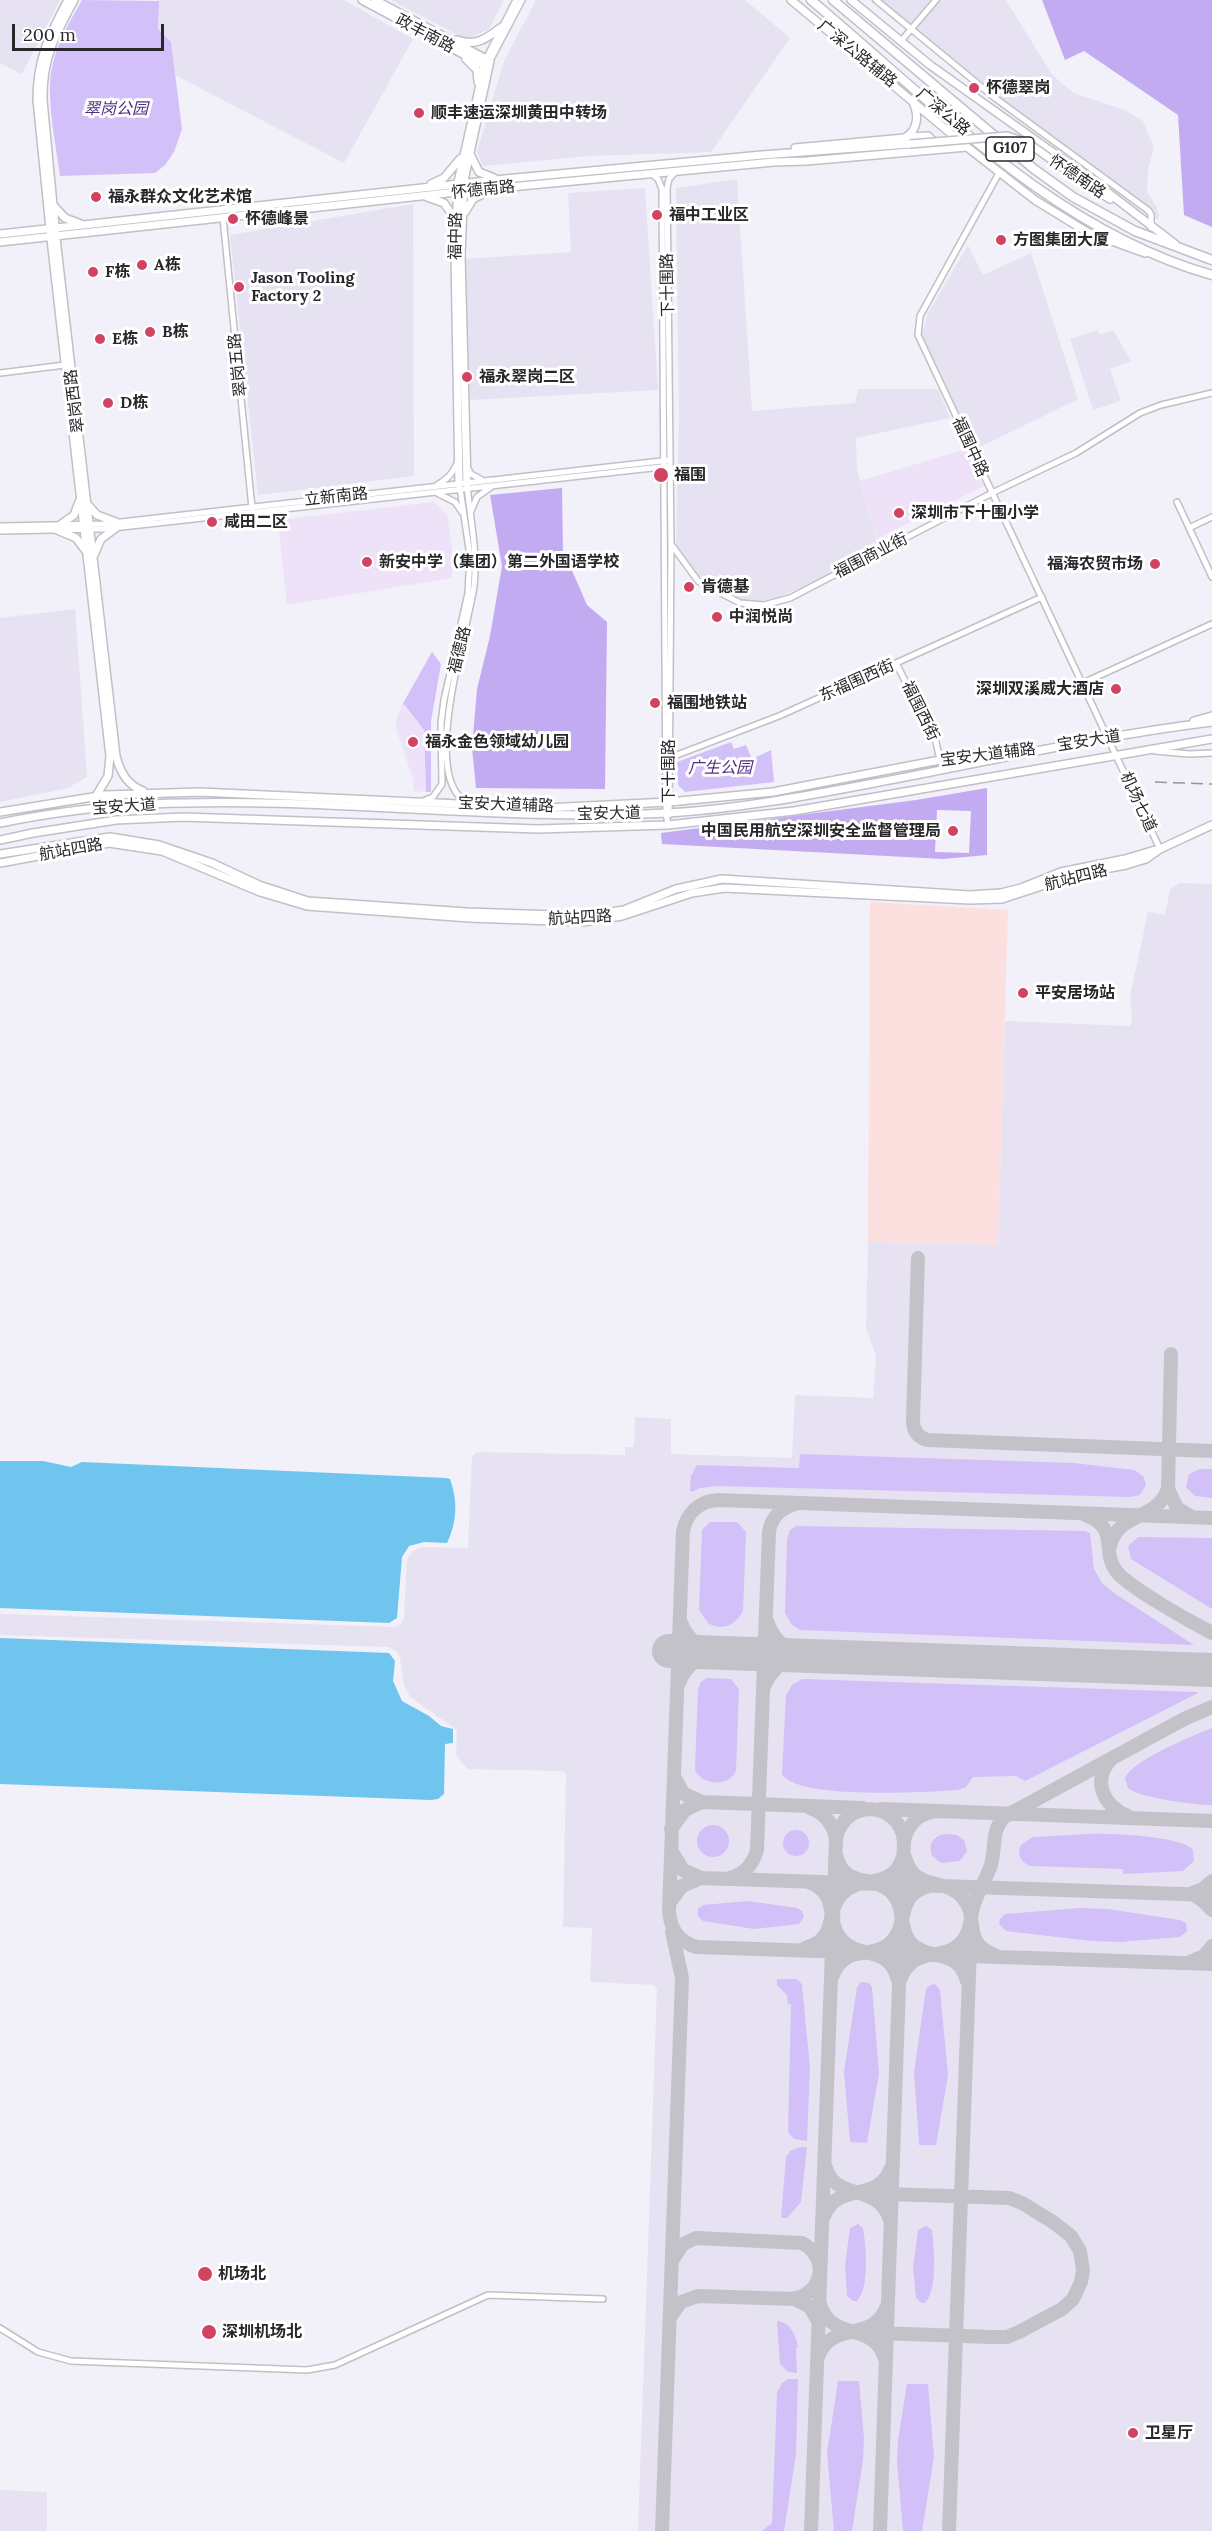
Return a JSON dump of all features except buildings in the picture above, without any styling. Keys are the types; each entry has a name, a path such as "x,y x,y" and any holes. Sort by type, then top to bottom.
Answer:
{"highway":[{"name":"广深公路","path":"811,0 965,131 1050,197 1096,227 1164,259 1212,275"},
{"name":"广深公路","path":"833,0 1052,183 1119,224 1212,260"}],"main road":[{"name":"翠岗西路","path":"68,0 43,50 37,80 83,499"},
{"name":"翠岗西路","path":"74,0 48,51 43,81 65,365 87,527 110,756 108,776 102,790 95,796"},
{"name":"政丰南路","path":"362,0 487,63"},
{"name":"政丰南路","path":"375,0 487,63"},
{"name":"广深公路辅路","path":"791,0 999,173 1053,212 1087,232 1164,259"},
{"path":"851,0 930,64 1093,181 1151,228 1190,253"},
{"path":"438,34 468,44 476,43 503,26"},
{"path":"415,28 423,36 474,65 477,70 477,95"},
{"name":"福中路","path":"463,486 458,451 460,188 477,95 487,63"},
{"name":"福中路","path":"466,153 487,63"},
{"path":"907,141 917,123 916,110 911,98"},
{"name":"怀德南路","path":"0,234 53,233 223,218 416,196 506,179 762,154 907,141 1007,136 1028,143 1139,218"},
{"path":"907,141 930,137 932,146 924,150"},
{"name":"怀德南路","path":"0,242 90,225 418,188 499,188 967,147"},
{"path":"418,188 444,178 466,153 478,172 488,177 506,179"},
{"path":"416,196 441,201 459,219 473,199 499,188"},
{"path":"53,204 65,218 90,225"},
{"name":"福中路","path":"459,219 466,463 463,486"},
{"path":"83,499 97,515 116,525 101,539 90,556 76,538 58,528 74,515 83,499"},
{"name":"翠岗西路","path":"90,556 116,756 128,782 148,793"},
{"path":"1171,727 1212,716"},
{"name":"宝安大道","path":"0,823 65,812 177,803 524,814 668,813 774,802 975,764 1046,748 1212,722"},
{"name":"宝安大道","path":"0,840 116,820 183,817 538,829 668,825 794,811 1212,739"},
{"name":"宝安大道辅路","path":"0,812 95,796 148,793 243,793 545,808 667,802 773,792 966,755 1046,748"},
{"path":"524,814 581,806"},
{"name":"航站四路","path":"0,854 110,837 159,845 212,863 259,885 308,901 467,912 584,916 624,910 676,889 722,879 970,895 1001,893 1061,872 1125,859 1160,849 1212,825"},
{"name":"航站四路","path":"0,863 109,843 162,851 260,892 307,906 464,918 582,921 622,916 692,893 724,888 970,900 1002,899 1078,874 1146,859 1160,849"}],"street":[{"name":"福中路","path":"487,63 516,0"},
{"name":"福中路","path":"487,63 522,0"},
{"path":"876,0 995,99 1149,211 1151,228"},
{"path":"901,41 936,0"},
{"name":"下十围路","path":"668,825 667,188 669,179 676,171"},
{"name":"下十围路","path":"650,173 658,179 662,189 667,463 671,544 667,802"},
{"name":"福围中路","path":"999,173 920,316 918,335 1117,756"},
{"name":"翠岗五路","path":"223,218 252,510"},
{"path":"0,373 65,365"},
{"name":"福围商业街","path":"671,544 695,577 704,585 740,603 764,605 790,598 992,493 1076,453 1140,413 1161,405 1212,393"},
{"path":"427,490 447,479 454,471 458,451"},
{"path":"466,463 476,477 487,480"},
{"name":"立新南路","path":"463,486 487,480 667,463"},
{"name":"立新南路","path":"0,531 116,525 463,486 497,485 667,463"},
{"path":"427,490 447,496 455,502 467,518 477,497 488,488 497,485"},
{"name":"福德路","path":"420,802 433,797 442,784 441,723 444,700 468,593 470,556 463,486"},
{"path":"1177,502 1212,577"},
{"name":"福德路","path":"467,518 476,556 474,587 448,708 449,771 455,793 461,799 476,805"},
{"path":"1189,528 1212,518"},
{"name":"立新南路","path":"0,526 58,528"},
{"name":"东福围西街","path":"669,758 779,716 1042,597"},
{"path":"1083,683 1212,624"},
{"name":"福围西街","path":"896,663 936,742 940,760"},
{"path":"1144,751 1212,753"},
{"name":"机场七道","path":"1117,756 1160,849"},
{"path":"442,772 445,775 449,771"},
{"path":"0,2328 38,2352 71,2361 308,2370 335,2365 488,2295 603,2299"}],"shaded area":[{"path":"0,0 60,0 22,74 0,63"},
{"path":"157,0 344,0 413,39 344,163 175,75 171,42 158,29 159,1"},
{"path":"391,0 504,0 489,29 467,40"},
{"path":"536,0 745,0 790,38 711,152 589,156 483,166 477,152 504,61"},
{"path":"869,0 1006,0 1051,73 1061,83 1074,93 1127,111 1143,121 1154,147 1148,169 1147,191 1157,208 1159,216 1157,220 996,103"},
{"path":"1042,0 1212,0 1212,227 1184,215 1178,115 1084,51 1065,60"},
{"path":"737,179 752,411 855,403 858,389 938,389 950,418 856,438 857,470 877,543 857,554 860,560 780,597 759,602 742,601 720,593 698,577 676,546 679,415 676,188"},
{"path":"645,188 658,390 470,400 465,259 571,252 568,193"},
{"path":"413,204 414,476 258,495 230,235"},
{"path":"968,245 983,275 1031,253 1078,399 976,449 922,334 928,313"},
{"path":"1097,330 1100,335 1113,330 1131,361 1110,369 1121,401 1093,410 1070,339"},
{"name":"深圳市下十围小学","path":"966,449 984,486 876,539 860,481"},
{"path":"562,488 563,550 587,605 607,622 605,789 476,788 472,748 477,689 490,636 502,566 490,495"},
{"name":"新安中学（集团）第二外国语学校","path":"434,502 447,514 452,545 452,578 287,605 278,520"},
{"path":"75,609 87,777 68,788 0,802 0,618"},
{"name":"福永金色领域幼儿园","path":"404,704 424,730 426,792 414,791 413,779 396,728 396,721"},
{"path":"987,788 987,855 943,859 662,844 661,833 916,800","holes":["937,810 971,811 969,853 935,852"]},
{"path":"1179,883 1212,884 1212,2531 638,2531 657,1989 654,1985 590,1982 592,1928 563,1927 566,1774 562,1771 467,1769 456,1755 457,1730 410,1697 404,1685 400,1658 397,1652 389,1647 0,1635 0,1614 395,1627 402,1623 404,1618 407,1560 412,1552 420,1547 468,1548 472,1457 477,1452 625,1455 625,1447 634,1447 635,1417 671,1419 671,1454 792,1458 795,1395 873,1398 876,1356 866,1328 868,1242 998,1245 1005,1021 1130,1026 1132,1020 1130,996 1148,912 1165,915 1170,890"},
{"path":"870,902 1008,910 998,1245 868,1242"},
{"path":"0,2490 47,2492 47,2531 0,2531"}],"green space":[{"name":"翠岗公园","path":"82,0 159,1 158,29 171,42 182,129 174,152 165,165 155,173 60,176 51,111 51,73 59,44"},
{"path":"432,652 441,664 431,721 431,792 426,792 424,730 404,704 402,705"},
{"name":"广生公园","path":"731,742 734,749 746,745 752,759 771,750 774,782 685,792 678,785 677,762"},
{"path":"800,1454 1074,1463 1134,1470 1143,1476 1146,1485 1140,1495 1130,1497 717,1486 700,1488 692,1492 690,1490 691,1476 697,1465 799,1468"},
{"path":"1200,1469 1212,1469 1212,1498 1195,1496 1186,1487 1189,1474"},
{"path":"710,1522 737,1522 746,1532 743,1611 733,1623 720,1627 709,1624 699,1610 702,1530"},
{"path":"797,1526 1084,1531 1090,1533 1094,1569 1102,1583 1194,1645 800,1630 791,1624 785,1613 787,1539 790,1530"},
{"path":"1138,1537 1212,1538 1212,1609 1131,1559 1128,1546"},
{"path":"707,1678 731,1679 739,1689 736,1770 733,1776 723,1782 710,1782 695,1770 698,1689 701,1682"},
{"path":"802,1679 1198,1693 1025,1781 1016,1776 973,1777 966,1787 958,1790 864,1792 811,1788 792,1782 782,1774 786,1695 792,1685"},
{"path":"1212,1728 1212,1805 1155,1798 1128,1788 1125,1779 1138,1764 1164,1749"},
{"path":"713,1825 724,1830 729,1841 724,1852 713,1857 702,1852 697,1841 702,1830"},
{"path":"796,1830 805,1834 809,1843 805,1852 796,1856 787,1852 783,1843 787,1834"},
{"path":"944,1834 957,1835 964,1840 967,1851 960,1861 941,1863 932,1856 930,1848 932,1842 936,1837"},
{"path":"1089,1834 1144,1836 1175,1841 1193,1850 1194,1861 1183,1871 1123,1874 1123,1869 1030,1866 1020,1857 1021,1845 1033,1837"},
{"path":"748,1901 797,1908 802,1911 804,1917 799,1924 754,1929 703,1921 698,1916 698,1909 703,1905"},
{"path":"1080,1908 1108,1909 1180,1920 1186,1923 1187,1931 1180,1937 1120,1942 1091,1941 1006,1931 999,1924 1005,1914"},
{"path":"777,1979 796,1979 802,1984 810,2068 807,2141 794,2139 788,2132 791,2004 788,2004 787,1995 777,1985"},
{"path":"861,1982 869,1983 872,1987 879,2073 867,2143 850,2142 844,2072 857,1987"},
{"path":"935,1984 940,1990 948,2075 936,2145 919,2145 914,2072 926,1989"},
{"path":"807,2147 801,2202 787,2218 781,2218 786,2157 790,2151"},
{"path":"858,2224 863,2228 866,2255 865,2276 861,2295 857,2301 853,2301 847,2296 845,2266 850,2228"},
{"path":"926,2226 932,2230 934,2268 929,2297 925,2303 922,2303 916,2298 913,2268 918,2230"},
{"path":"777,2321 789,2327 796,2338 797,2373 788,2372 780,2364"},
{"path":"788,2379 798,2379 796,2454 784,2531 762,2531 772,2523 777,2393 782,2383"},
{"path":"838,2381 859,2381 864,2438 863,2460 852,2531 834,2531 827,2453"},
{"path":"907,2384 928,2384 934,2457 922,2531 903,2531 897,2462 898,2440"}],"water":[{"path":"0,1461 43,1461 71,1467 82,1462 446,1478 450,1479 454,1495 453,1527 447,1543 424,1542 409,1546 402,1557 397,1618 389,1623 0,1608"},
{"path":"0,1638 389,1653 395,1661 393,1681 402,1701 429,1716 441,1726 453,1729 453,1743 445,1744 444,1794 438,1799 431,1800 0,1784"}],"taxiway":[{"path":"918,1258 913,1420 915,1430 921,1437 927,1440 1212,1451"},
{"path":"1171,1354 1168,1489 1177,1508 1190,1516"},
{"path":"1110,1546 1121,1527 1155,1507 1168,1489"},
{"path":"1212,1518 718,1500 705,1503 695,1509 687,1519 683,1531 669,1910 671,1923 676,1933 684,1941 696,1947 1212,1964"},
{"path":"730,1878 747,1868 757,1850 769,1532 777,1514 795,1504"},
{"path":"1085,1515 1096,1520 1103,1527 1112,1564 1124,1579 1212,1633"},
{"path":"680,1620 694,1642 718,1652"},
{"path":"767,1621 781,1643 791,1651 804,1655"},
{"path":"679,1683 690,1665 708,1655 723,1653"},
{"path":"765,1685 772,1672 782,1663 809,1656"},
{"path":"901,1978 907,1967 914,1961 949,1951 966,1936 976,1900 991,1865 997,1828 1004,1817 1184,1719 1212,1707"},
{"path":"1112,1758 1102,1775 1103,1792 1112,1806 1128,1816"},
{"path":"674,1777 684,1794 702,1802"},
{"path":"671,1829 685,1810 702,1802 862,1808"},
{"path":"810,1808 828,1820 836,1839"},
{"path":"811,2531 836,1839 841,1826 849,1816 871,1809 892,1818 900,1827 904,1841"},
{"path":"881,1809 1212,1821"},
{"path":"880,2531 904,1841 916,1819 927,1813 940,1811"},
{"path":"672,1852 683,1870 701,1878"},
{"path":"836,1855 845,1873 890,1891 899,1904 905,1932 913,1945 928,1953 951,1959 963,1970 967,1981"},
{"path":"805,1948 816,1944 823,1938 830,1925 833,1909 842,1894 858,1884 884,1879 891,1875 898,1868 903,1857"},
{"path":"905,1857 916,1876 948,1887 963,1898 968,1906 974,1937 978,1944 995,1955"},
{"path":"670,1902 682,1886 701,1878 1212,1895"},
{"path":"1192,1893 1203,1889 1212,1881"},
{"path":"808,1882 825,1893 833,1923 841,1939 848,1946 887,1961 898,1980"},
{"path":"832,1977 837,1966 850,1956 881,1949 889,1944 896,1937 906,1904 918,1891 929,1886"},
{"path":"1193,1895 1212,1910"},
{"path":"949,2531 971,1920"},
{"path":"662,2531 682,1978 672,1932"},
{"path":"1190,1962 1204,1956 1212,1946"},
{"path":"825,2165 830,2177 838,2185 876,2200 884,2208 890,2220"},
{"path":"824,2216 830,2205 838,2199 877,2186 885,2179 891,2168"},
{"path":"852,2332 1007,2337 1062,2309 1073,2299 1081,2282 1083,2270 1080,2251 1071,2236 1053,2222 1022,2203 1009,2198 857,2193"},
{"path":"673,2259 683,2244 696,2238 802,2243 817,2258 820,2267 819,2277 809,2292 789,2299"},
{"path":"671,2316 681,2302 698,2296 795,2299 810,2307 818,2321"},
{"path":"820,2304 825,2316 833,2324 872,2339 880,2347 885,2359"},
{"path":"818,2357 824,2345 833,2338 872,2325 881,2318 887,2306"}],"runway":[{"path":"669,1651 1212,1670"}],"railway":[{"path":"1155,782 1212,784"}],"place":[{"name":"怀德翠岗","path":"974,88"},
{"name":"顺丰速运深圳黄田中转场","path":"419,113"},
{"name":"福永群众文化艺术馆","path":"96,197"},
{"name":"福中工业区","path":"657,215"},
{"name":"怀德峰景","path":"233,219"},
{"name":"方图集团大厦","path":"1001,240"},
{"name":"A栋","path":"142,265"},
{"name":"F栋","path":"93,272"},
{"name":"Jason Tooling Factory 2","path":"239,287"},
{"name":"B栋","path":"150,332"},
{"name":"E栋","path":"100,339"},
{"name":"福永翠岗二区","path":"467,377"},
{"name":"D栋","path":"108,403"},
{"name":"福围","path":"661,475"},
{"name":"深圳市下十围小学","path":"899,513"},
{"name":"咸田二区","path":"212,522"},
{"name":"新安中学（集团）第二外国语学校","path":"367,562"},
{"name":"福海农贸市场","path":"1155,564"},
{"name":"肯德基","path":"689,587"},
{"name":"中润悦尚","path":"717,617"},
{"name":"深圳双溪威大酒店","path":"1116,689"},
{"name":"福围地铁站","path":"655,703"},
{"name":"福永金色领域幼儿园","path":"413,742"},
{"name":"中国民用航空深圳安全监督管理局","path":"953,831"},
{"name":"平安居场站","path":"1023,993"},
{"name":"机场北","path":"205,2274"},
{"name":"深圳机场北","path":"209,2332"},
{"name":"卫星厅","path":"1133,2433"}]}
